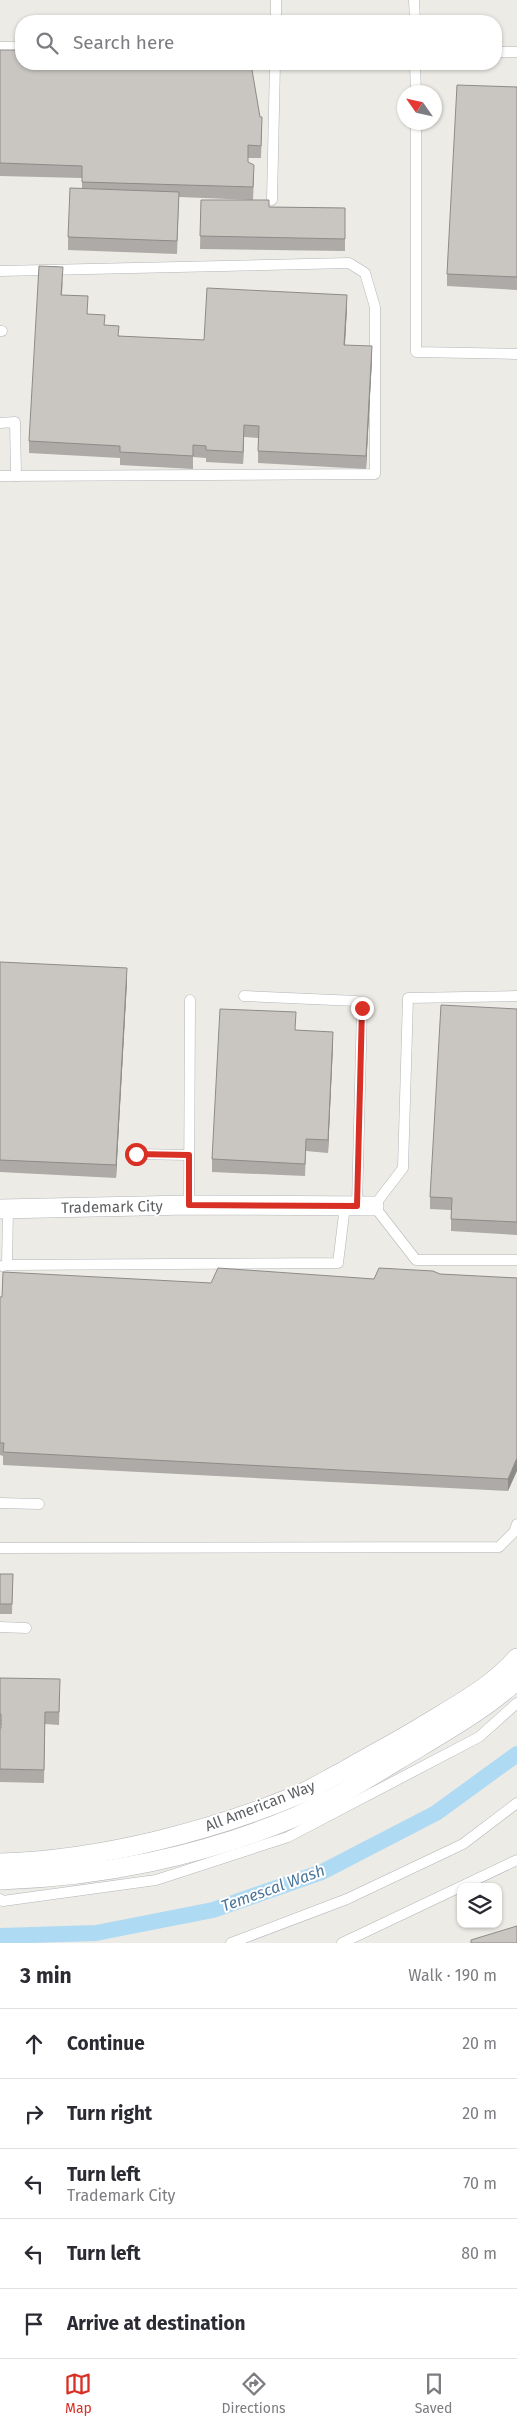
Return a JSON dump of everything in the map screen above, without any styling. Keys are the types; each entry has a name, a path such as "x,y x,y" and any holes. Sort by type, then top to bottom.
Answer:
{"street":[{"name":"Trademark City","path":"4,1209 189,1205 359,1206"},
{"name":"All American Way","path":"0,1863 43,1861 116,1849 199,1829 302,1793 404,1738 489,1684 517,1658"},
{"name":"All American Way","path":"0,1880 106,1871 229,1842 296,1816 353,1787 479,1711 517,1680"}],"lane":[{"path":"276,0 276,15"},
{"path":"414,0 415,15"},
{"path":"0,47 15,47"},
{"path":"502,52 517,52"},
{"path":"272,200 275,70"},
{"path":"416,70 416,85"},
{"path":"416,130 416,352 517,354"},
{"path":"0,271 349,263 365,273 375,307 375,474 0,476"},
{"path":"0,423 15,422 16,476"},
{"path":"4,1209 3,1266 338,1263 359,1206 362,1008 357,1001 244,996"},
{"path":"359,1206 403,1168 408,998 517,996"},
{"path":"189,1205 190,1000"},
{"path":"136,1154 189,1155"},
{"path":"359,1206 416,1260 517,1260"},
{"path":"0,1503 39,1504"},
{"path":"0,1548 499,1547 514,1532 517,1524"},
{"path":"0,1627 26,1628"},
{"path":"0,1900 156,1880 288,1837 479,1737 517,1703"},
{"path":"231,1943 347,1899 463,1844 517,1803"},
{"path":"342,1943 517,1860"}],"building":[{"path":"0,50 15,50 15,70 252,70 260,117 262,117 261,146 248,145 248,162 254,165 253,187 82,182 82,166 0,163"},
{"path":"457,85 517,87 517,277 447,274"},
{"path":"70,188 179,192 177,241 68,237"},
{"path":"201,200 269,200 269,207 345,208 345,239 200,236"},
{"path":"39,266 63,267 61,295 88,296 87,314 105,315 104,325 119,326 118,336 204,340 207,288 347,295 344,345 372,346 366,456 258,451 259,426 244,425 243,452 206,450 206,446 193,445 193,456 120,452 120,446 29,441"},
{"path":"0,962 127,968 116,1165 0,1160"},
{"path":"441,1005 517,1009 517,1222 451,1219 452,1198 430,1197"},
{"path":"220,1009 296,1012 295,1030 333,1032 328,1140 306,1139 305,1164 212,1159"},
{"path":"218,1268 374,1279 379,1268 433,1271 440,1274 517,1278 517,1458 508,1479 3,1452 4,1443 0,1443 0,1297 2,1297 3,1272 211,1283"},
{"path":"0,1574 13,1574 12,1604 0,1604"},
{"path":"0,1678 60,1679 59,1712 45,1712 44,1770 0,1769"},
{"path":"517,1926 517,1943 471,1943 471,1940"}],"waterway":[{"name":"Temescal Wash","path":"0,1936 96,1933 213,1910 322,1872 436,1813 517,1754"}],"route":[{"path":"136,1154 189,1155 189,1205 357,1206 362,1008"}]}
